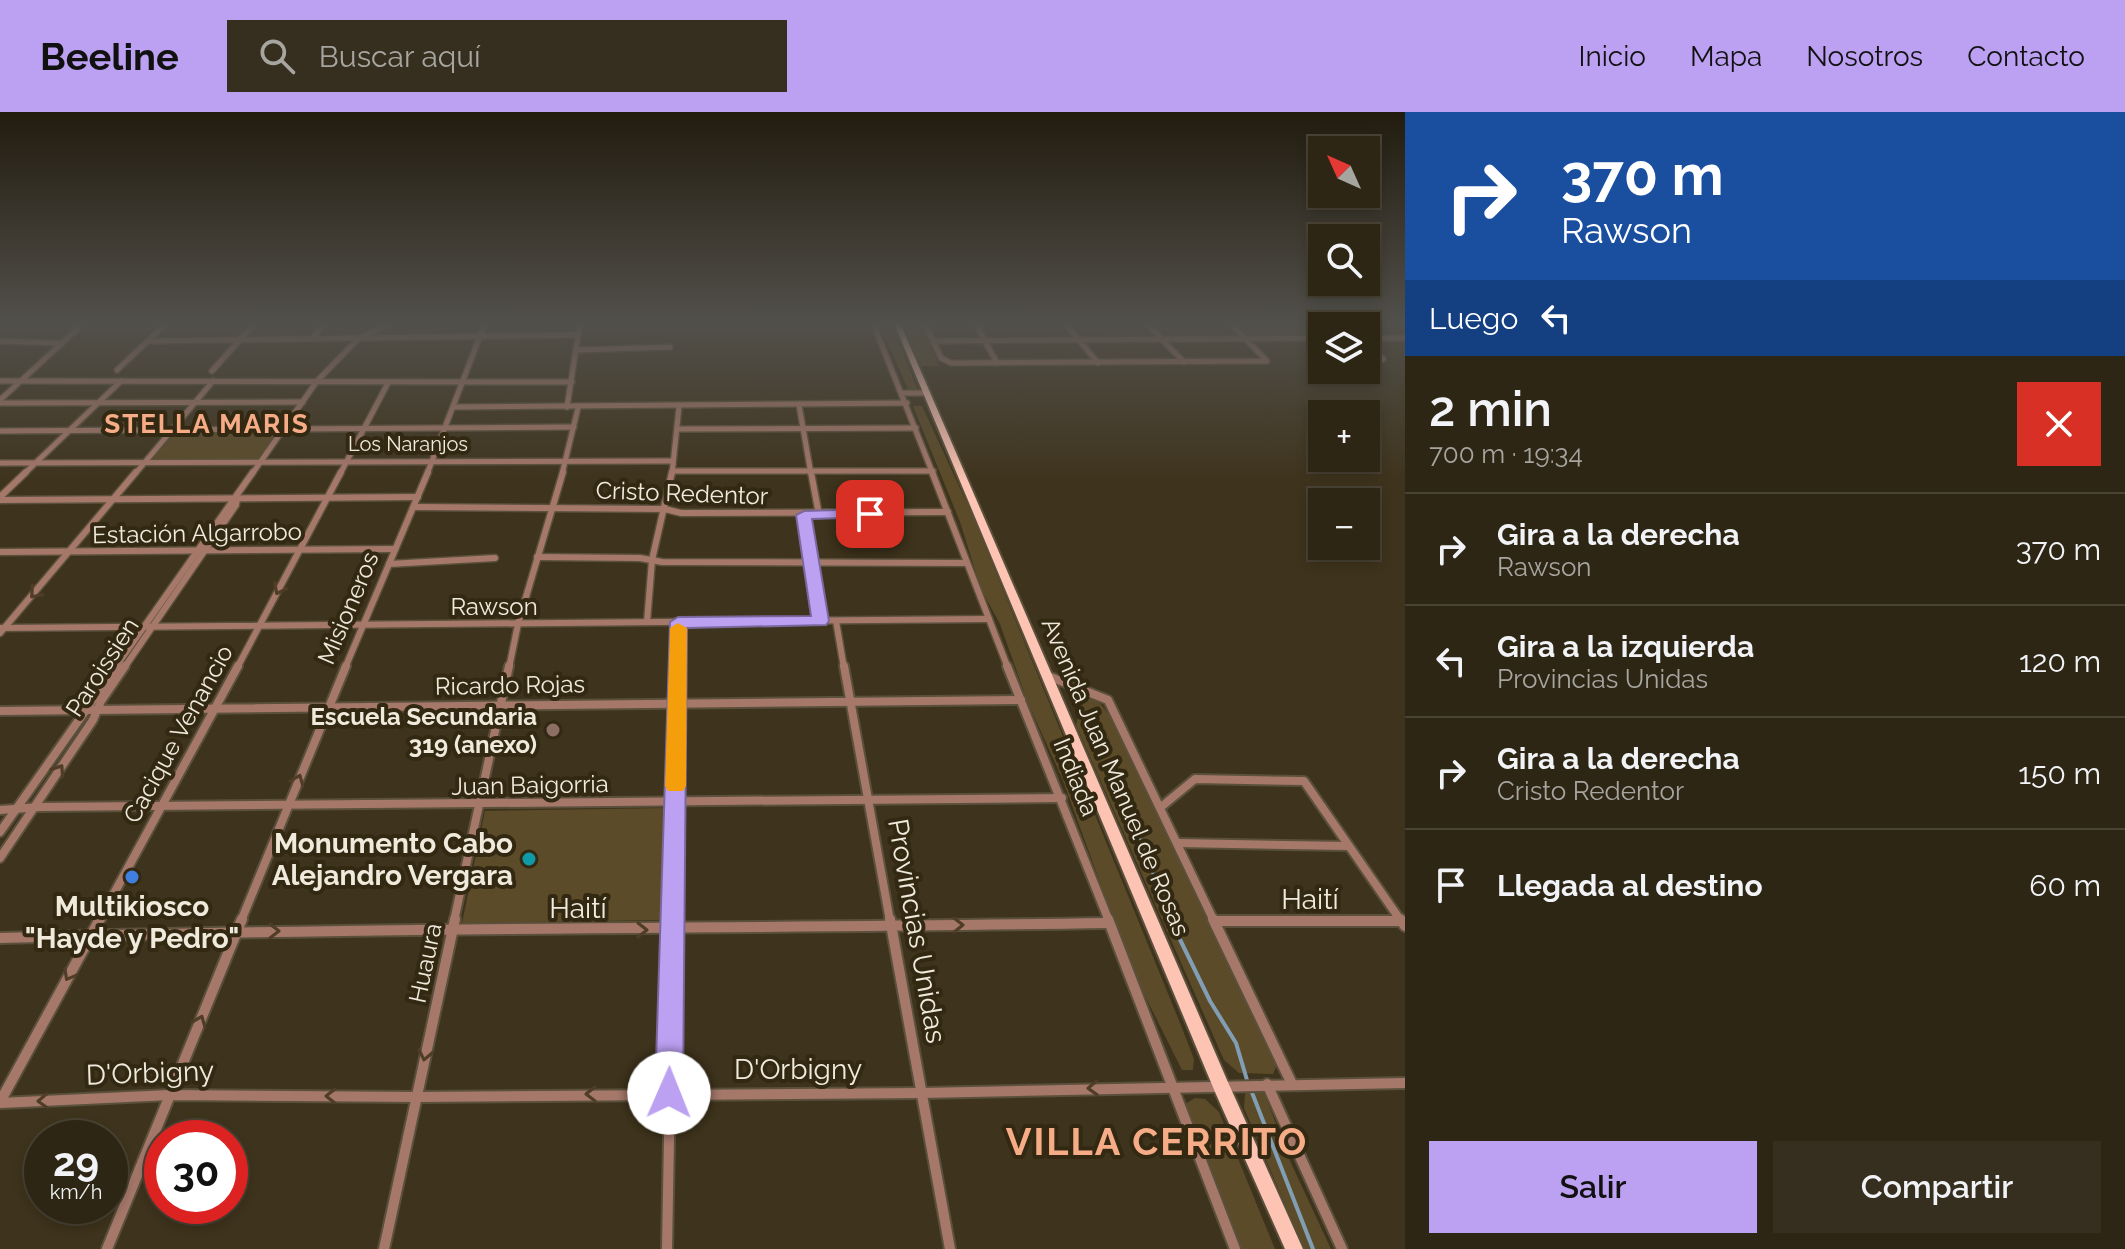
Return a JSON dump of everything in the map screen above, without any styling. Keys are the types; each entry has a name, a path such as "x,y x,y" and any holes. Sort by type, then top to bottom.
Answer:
{"main road":[{"name":"Avenida Juan Manuel de Rosas","path":"919,376 1221,1086 1294,1249"}],"street":[{"path":"0,401 28,376"},
{"name":"Paroissien","path":"0,832 85,710 236,505 262,461 322,376"},
{"name":"Misioneros","path":"107,1249 328,707 414,507 465,376"},
{"path":"567,407 573,376"},
{"name":"Indiada","path":"896,376 1235,1249"},
{"path":"0,381 572,382"},
{"path":"0,499 121,381"},
{"path":"1,629 213,381"},
{"name":"Cacique Venancio","path":"0,1102 259,628 388,383"},
{"path":"903,393 926,393"},
{"path":"0,401 303,402"},
{"path":"453,407 907,403"},
{"path":"799,405 819,515"},
{"path":"647,622 652,560 672,471 679,407"},
{"name":"Huaura","path":"384,1249 518,624 578,408"},
{"path":"0,431 363,431 574,427"},
{"path":"678,429 916,428"},
{"name":"Los Naranjos","path":"0,463 672,461"},
{"path":"672,471 933,471"},
{"path":"0,499 418,497"},
{"name":"Cristo Redentor","path":"414,507 665,509 681,513 804,515 948,512"},
{"path":"804,515 820,621"},
{"name":"Estación Algarrobo","path":"0,552 395,549"},
{"path":"537,557 966,563"},
{"path":"389,564 495,558"},
{"name":"Rawson","path":"1,629 989,619"},
{"name":"Provincias Unidas","path":"836,621 950,1249"},
{"path":"667,1249 678,622"},
{"name":"Paroissien","path":"0,858 147,628"},
{"path":"1046,675 1108,700 1292,1084"},
{"name":"Ricardo Rojas","path":"0,711 1021,700"},
{"path":"1161,807 1195,779 1304,781 1404,923"},
{"name":"Juan Baigorria","path":"0,810 40,807 1062,798"},
{"path":"1178,843 1347,846"},
{"name":"Haití","path":"1215,921 1404,923"},
{"name":"Haití","path":"0,938 236,931 672,930 1108,923"},
{"name":"D'Orbigny","path":"0,1102 170,1095 417,1097 922,1093 1405,1083"},
{"path":"1267,1084 1342,1249"}],"shaded area":[{"path":"902,376 912,376 918,390 908,389"},
{"path":"913,406 922,406 972,514 1178,1018 1194,1059 1193,1070 1182,1070 1132,970 1062,778 1028,703 1000,624 981,589 960,522"},
{"path":"174,433 276,433 260,459 152,459"},
{"path":"1089,698 1100,703 1113,720 1277,1065 1273,1074 1239,1073 1224,1060 1076,725 1081,706"},
{"path":"667,808 665,920 462,923 485,811"},
{"path":"1251,1090 1263,1090 1291,1163 1331,1249 1304,1249 1244,1108 1245,1094"},
{"path":"1195,1098 1205,1099 1219,1112 1275,1249 1242,1249 1185,1104"}],"waterway":[{"path":"1126,802 1171,921"},
{"path":"1170,919 1210,1001 1236,1043 1247,1080"},
{"path":"1251,1090 1313,1249"}],"slow traffic":[{"path":"676,786 678,628"}],"place":[{"name":"Escuela Secundaria 319 (anexo)","path":"553,730"},
{"name":"Monumento Cabo Alejandro Vergara","path":"529,859"},
{"name":"Multikiosco \"Hayde y Pedro\"","path":"132,877"}],"district":[{"name":"STELLA MARIS","path":"207,424"},
{"name":"VILLA CERRITO","path":"1157,1141"}],"route":[{"path":"669,1093 678,622 820,621 804,515 870,514"}]}
